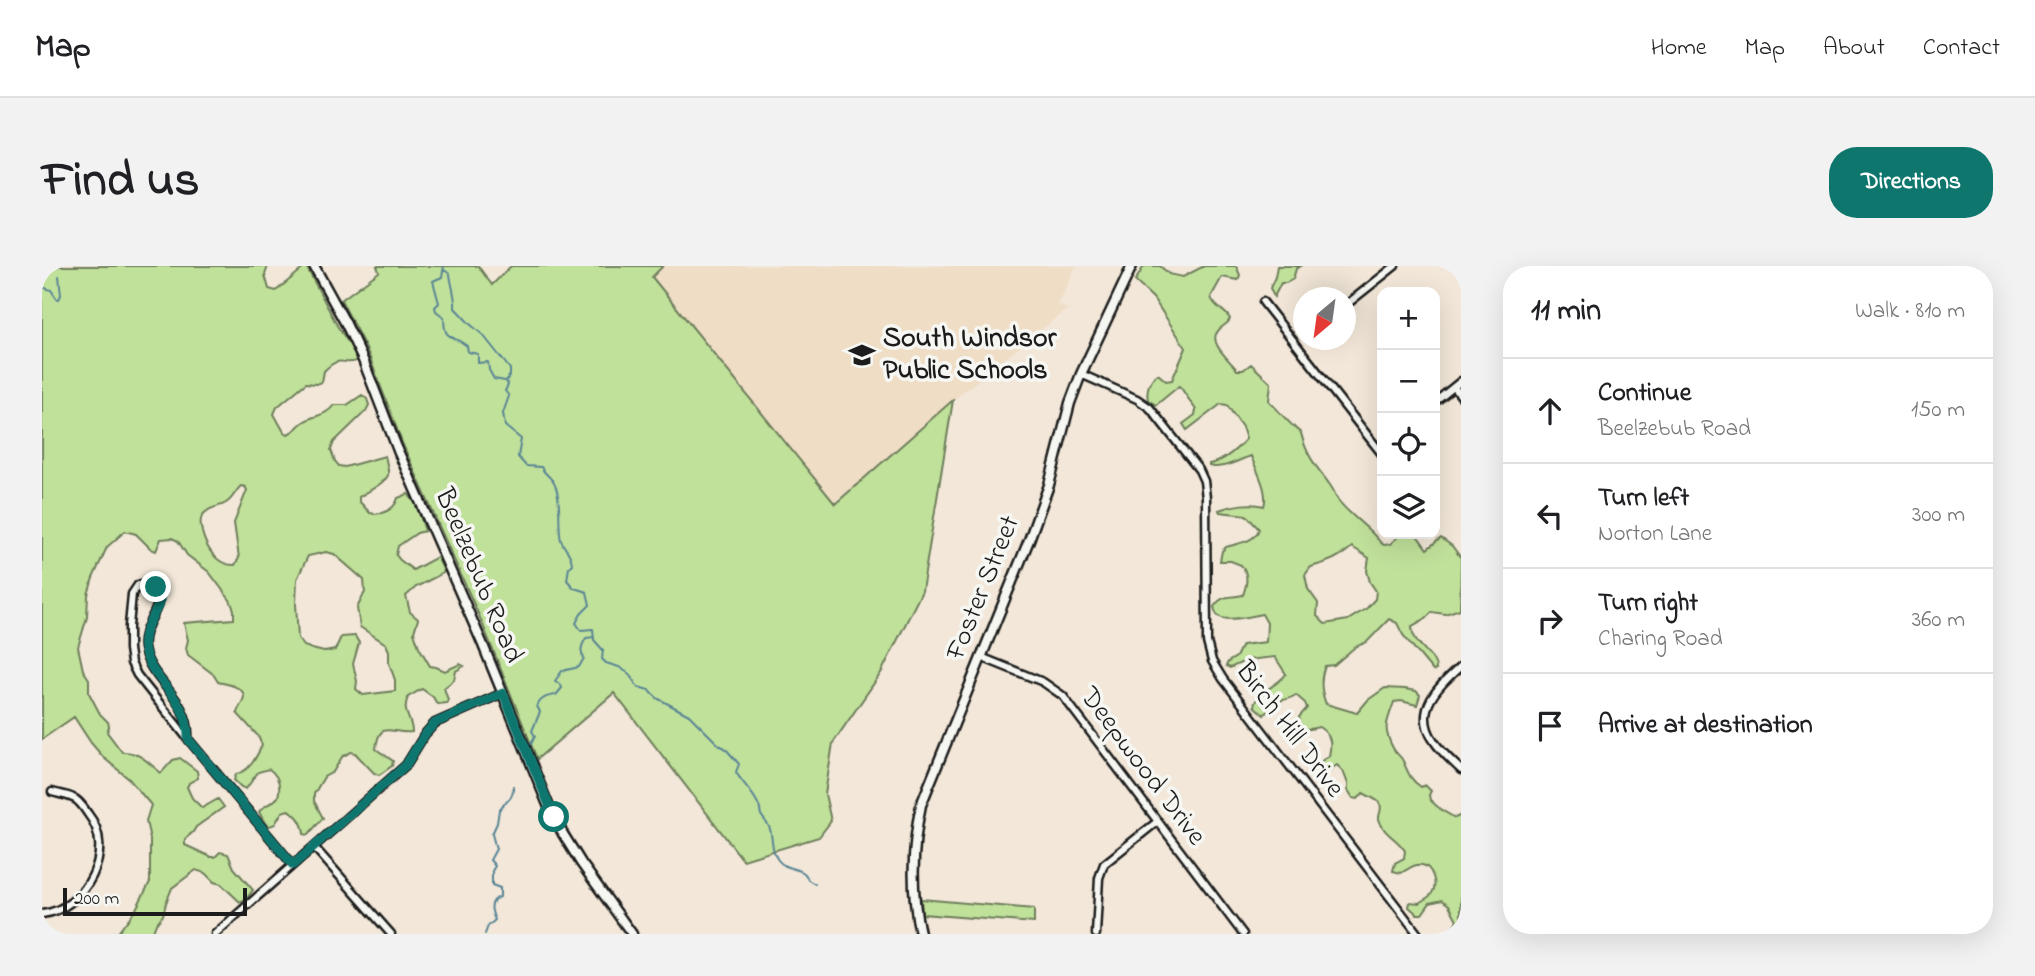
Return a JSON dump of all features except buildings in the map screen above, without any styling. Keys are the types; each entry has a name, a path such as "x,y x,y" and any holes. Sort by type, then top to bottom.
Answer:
{"street":[{"name":"Beelzebub Road","path":"314,266 363,360 399,453 503,693 549,807 581,863 632,934"},
{"name":"Foster Street","path":"920,934 913,895 916,827 921,805 1049,485 1081,374 1132,266"},
{"path":"1356,297 1395,266"},
{"path":"1263,302 1293,339"},
{"path":"1302,350 1377,443"},
{"name":"Birch Hill Drive","path":"1081,374 1137,399 1150,408 1199,470 1204,481 1206,498 1207,642 1212,661 1418,934"},
{"path":"1440,398 1461,381"},
{"path":"1454,387 1461,396"},
{"path":"188,739 189,728 180,705 148,660 144,647 145,630 159,604 160,595 156,587 148,582 138,585 132,594 129,649 131,663 137,675 188,739 293,865"},
{"name":"Deepwood Drive","path":"981,657 1043,682 1063,696 1243,934"},
{"path":"1461,666 1437,688 1428,704 1425,723 1433,741 1461,770"},
{"path":"215,934 406,765 435,723 503,693"},
{"path":"42,914 73,901 89,884 98,862 100,842 92,819 76,798 52,792"},
{"path":"1097,934 1099,878 1104,864 1158,821"},
{"path":"314,846 391,934"}],"shaded area":[{"name":"South Windsor Public Schools","path":"663,266 1076,266 1058,305 1067,309 953,400 835,504 651,277"}],"green space":[{"path":"42,266 268,266 265,275 269,289 276,291 306,266 338,327 354,351 356,361 334,363 324,371 322,382 306,383 277,407 274,414 284,432 288,434 306,420 326,412 334,405 347,405 362,395 367,399 369,405 366,411 334,442 331,450 339,466 345,467 385,456 388,475 380,484 359,497 359,501 370,513 387,511 398,498 408,494 416,504 425,531 417,533 398,546 396,555 413,570 437,557 444,571 406,596 410,612 418,619 414,632 419,647 430,666 445,671 460,664 464,666 456,671 454,680 444,688 447,703 437,704 433,697 422,689 408,697 406,712 412,732 388,730 380,734 376,749 393,761 392,766 379,775 355,753 351,752 342,757 333,772 324,777 314,794 314,801 323,818 308,835 304,834 297,817 288,810 282,812 275,824 270,826 259,812 278,797 279,785 275,775 269,769 258,772 246,789 234,780 236,774 252,763 262,745 258,736 237,713 244,698 243,693 233,686 218,682 213,674 188,655 186,648 188,640 184,623 234,619 230,600 209,572 187,555 178,541 172,538 161,539 156,551 136,534 125,531 107,547 88,595 87,617 78,647 83,670 89,679 89,693 100,714 108,722 107,732 122,752 139,756 161,773 173,760 180,758 197,771 198,778 187,787 192,798 202,808 218,799 224,807 196,827 185,839 185,845 211,857 220,852 228,854 234,868 253,890 240,902 221,884 196,870 172,888 163,915 152,934 117,934 136,909 150,882 150,839 146,821 151,805 129,779 104,758 74,717 42,739","holes":["241,486 247,490 234,523 239,558 235,565 229,565 209,550 200,524 202,516 208,510 223,505","326,552 334,554 364,580 365,592 357,608 360,627 386,644 395,691 363,695 356,689 353,664 359,643 355,636 341,637 335,650 324,652 304,646 298,638 297,579 308,556"]},
{"path":"377,266 478,266 492,285 511,266 663,266 652,277 835,504 953,400 922,591 881,673 833,743 825,794 831,821 819,837 743,860 614,693 537,759 480,618 403,445 368,353 341,300 379,272"},
{"path":"1144,266 1160,266 1169,274 1183,277 1204,266 1236,266 1240,275 1238,280 1222,277 1211,297 1230,319 1215,336 1221,352 1237,370 1243,370 1251,364 1271,383 1269,401 1301,433 1309,455 1338,500 1381,543 1390,544 1396,539 1420,539 1427,549 1441,538 1452,546 1461,558 1460,609 1445,614 1432,612 1412,626 1415,639 1433,659 1436,670 1433,671 1403,635 1397,623 1389,619 1367,642 1355,647 1334,665 1325,666 1322,685 1326,704 1357,713 1368,700 1385,688 1416,691 1420,695 1417,705 1394,702 1387,730 1393,748 1412,779 1431,791 1430,800 1455,818 1461,815 1461,934 1448,934 1457,920 1449,905 1442,900 1430,903 1422,914 1417,914 1409,907 1410,902 1419,903 1431,895 1434,890 1433,876 1426,866 1422,865 1413,866 1401,873 1393,871 1395,863 1404,858 1405,851 1381,824 1379,802 1363,793 1358,799 1353,798 1343,771 1337,765 1325,773 1312,771 1329,756 1330,743 1326,733 1319,727 1305,730 1301,727 1299,717 1307,708 1305,703 1296,695 1275,703 1264,715 1254,706 1263,693 1286,674 1275,657 1247,660 1230,668 1226,666 1236,657 1242,645 1266,642 1267,623 1262,614 1229,619 1216,613 1214,607 1224,598 1243,595 1246,583 1241,565 1220,561 1222,551 1226,547 1250,540 1259,529 1246,515 1219,510 1253,504 1264,506 1263,487 1251,456 1225,466 1209,466 1246,439 1242,427 1227,405 1221,404 1187,430 1183,424 1195,415 1196,410 1179,386 1156,405 1148,400 1152,379 1158,374 1166,381 1172,380 1186,348 1153,298 1135,281","holes":["1352,547 1369,558 1367,571 1376,591 1375,599 1367,608 1348,620 1325,624 1317,616 1318,603 1308,589 1305,575 1311,567 1333,560"]},
{"path":"1277,266 1301,266 1296,269 1293,279 1281,283 1274,297 1270,288"},
{"path":"921,899 1034,909 1034,923 922,914"}],"waterway":[{"path":"444,266 442,277 433,281 439,303 435,307 436,311 444,317 447,334 467,346 468,352 478,354 478,363 488,362 494,379 505,381"},
{"path":"444,270 450,274 455,308 483,335 510,369 505,391 509,396 503,413 505,426 521,439 518,457 526,466 541,467 555,486 559,501 561,540 572,564 567,580 574,588 587,592 590,605 576,623 581,630 593,629 594,640 603,650 602,659 606,663 619,667 628,673 638,687 649,690 657,698 689,715 725,748 739,764 736,772 756,800 769,827 776,857 782,864 803,872 808,880 815,884"},
{"path":"42,287 51,290 59,299 59,276"},
{"path":"530,746 535,736 532,731 540,712 537,706 545,698 556,695 562,688 555,681 562,671 579,667 584,658 581,650 583,643 586,638 594,637"},
{"path":"485,934 488,926 495,920 492,904 500,897 500,888 492,885 492,871 495,866 490,860 496,849 492,834 499,810 511,797 513,786"}],"place":[{"name":"South Windsor Public Schools","path":"862,355"}],"route":[{"path":"156,587 160,595 159,604 145,630 144,647 148,660 180,705 189,728 188,739 293,865 406,765 435,723 503,693 554,817"}]}
